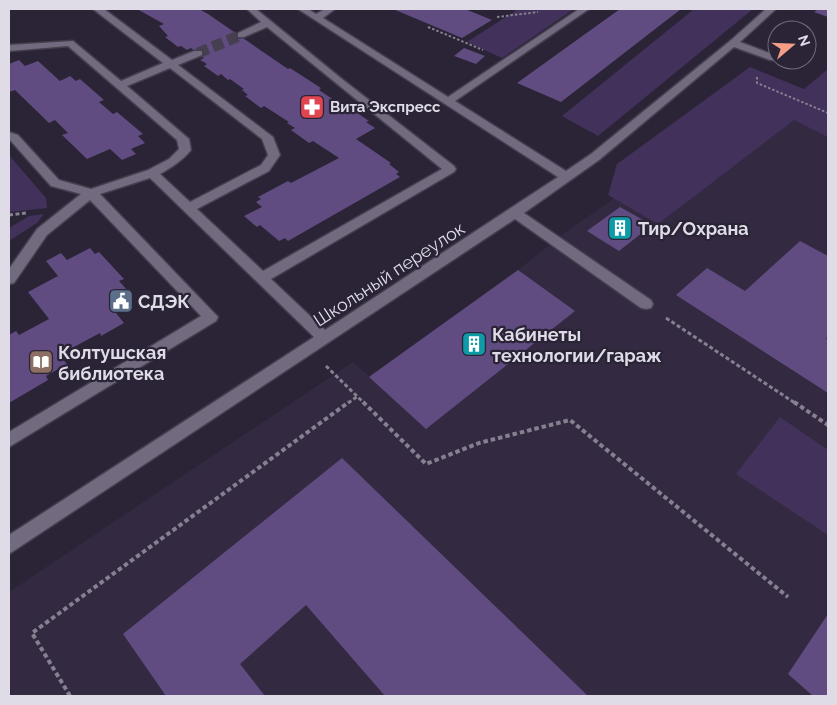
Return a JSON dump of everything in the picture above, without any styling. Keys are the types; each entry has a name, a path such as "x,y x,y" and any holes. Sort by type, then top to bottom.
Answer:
{"street":[{"path":"98,9 267,137 274,155 265,168 188,208"},
{"path":"251,9 450,169 260,279"},
{"path":"302,9 567,177"},
{"path":"316,18 331,9"},
{"path":"449,102 585,9"},
{"name":"Школьный переулок","path":"9,546 567,177 598,154 733,43 771,9"},
{"path":"241,35 267,23"},
{"path":"9,48 70,43 183,139 186,150 174,162 152,173 91,193 42,232 9,278"},
{"path":"733,43 767,55"},
{"path":"119,85 198,53"},
{"path":"9,135 14,137 55,183 91,193 210,317 9,440"},
{"path":"152,173 260,279 324,338"},
{"path":"515,213 646,304"}],"path":[{"path":"497,16 542,12"},
{"path":"428,27 509,62"},
{"path":"758,74 757,83 828,113"},
{"path":"646,304 828,425"},
{"path":"308,349 426,464 479,443 570,420 788,597"},
{"path":"70,696 32,633 358,396"}],"shaded area":[{"path":"518,9 574,9 502,58 467,42"},
{"path":"694,9 753,9 598,136 562,116"},
{"path":"750,67 804,89 828,69 828,137 794,120 658,224 608,195 617,164"},
{"path":"751,86 828,119 828,696 9,696 9,592 353,362 369,376 518,270 571,228 605,205"},
{"path":"9,155 46,198 47,208 9,212"},
{"path":"44,214 37,223 9,241 9,228 29,216"},
{"path":"780,417 828,450 828,535 736,474"}],"building":[{"path":"137,9 205,9 201,10 288,69 290,68 321,88 319,90 334,100 337,99 369,121 366,122 375,128 356,139 391,163 389,164 399,172 396,174 400,177 288,241 285,238 279,241 260,225 257,227 244,216 262,207 256,202 261,199 258,197 288,181 291,183 339,158 313,141 309,143 291,130 295,128 287,123 289,122 264,106 261,108 245,96 248,95 242,90 244,89 221,74 218,76 204,66 207,64 200,60 204,58 191,48 187,50 181,46 178,47 165,37 168,36 159,26 164,24"},
{"path":"393,9 465,9 492,20 462,38"},
{"path":"620,9 681,9 561,102 517,83"},
{"path":"818,9 828,9 828,17 814,12"},
{"path":"464,48 485,56 476,64 454,56"},
{"path":"19,60 25,66 38,61 60,81 70,76 76,81 80,79 104,100 99,102 113,114 117,112 143,134 138,136 145,143 131,149 136,154 122,160 110,149 87,159 62,135 68,133 55,120 49,123 15,90 9,92 9,64"},
{"name":"Тир/Охрана","path":"620,207 652,225 619,251 587,231"},
{"path":"800,241 828,256 828,336 826,339 828,340 828,393 676,295 707,268 745,291"},
{"path":"90,248 95,254 99,252 124,279 119,281 129,292 125,294 133,303 116,313 124,323 101,336 100,333 59,355 67,364 46,376 48,380 9,403 9,335 16,331 19,335 49,319 28,292 58,276 46,261 61,253 67,260"},
{"name":"Кабинеты технологии/гараж","path":"518,270 575,311 426,429 369,377"},
{"path":"342,458 588,696 385,696 306,605 240,664 265,696 166,696 123,634"},
{"path":"828,614 828,696 813,696 788,674"}],"tunnel":[{"path":"198,53 241,35"}],"place":[{"name":"Вита Экспресс","path":"312,107"},
{"name":"Тир/Охрана","path":"620,228"},
{"name":"СДЭК","path":"121,301"},
{"name":"Кабинеты технологии/гараж","path":"474,344"},
{"name":"Колтушская библиотека","path":"41,362"}]}
